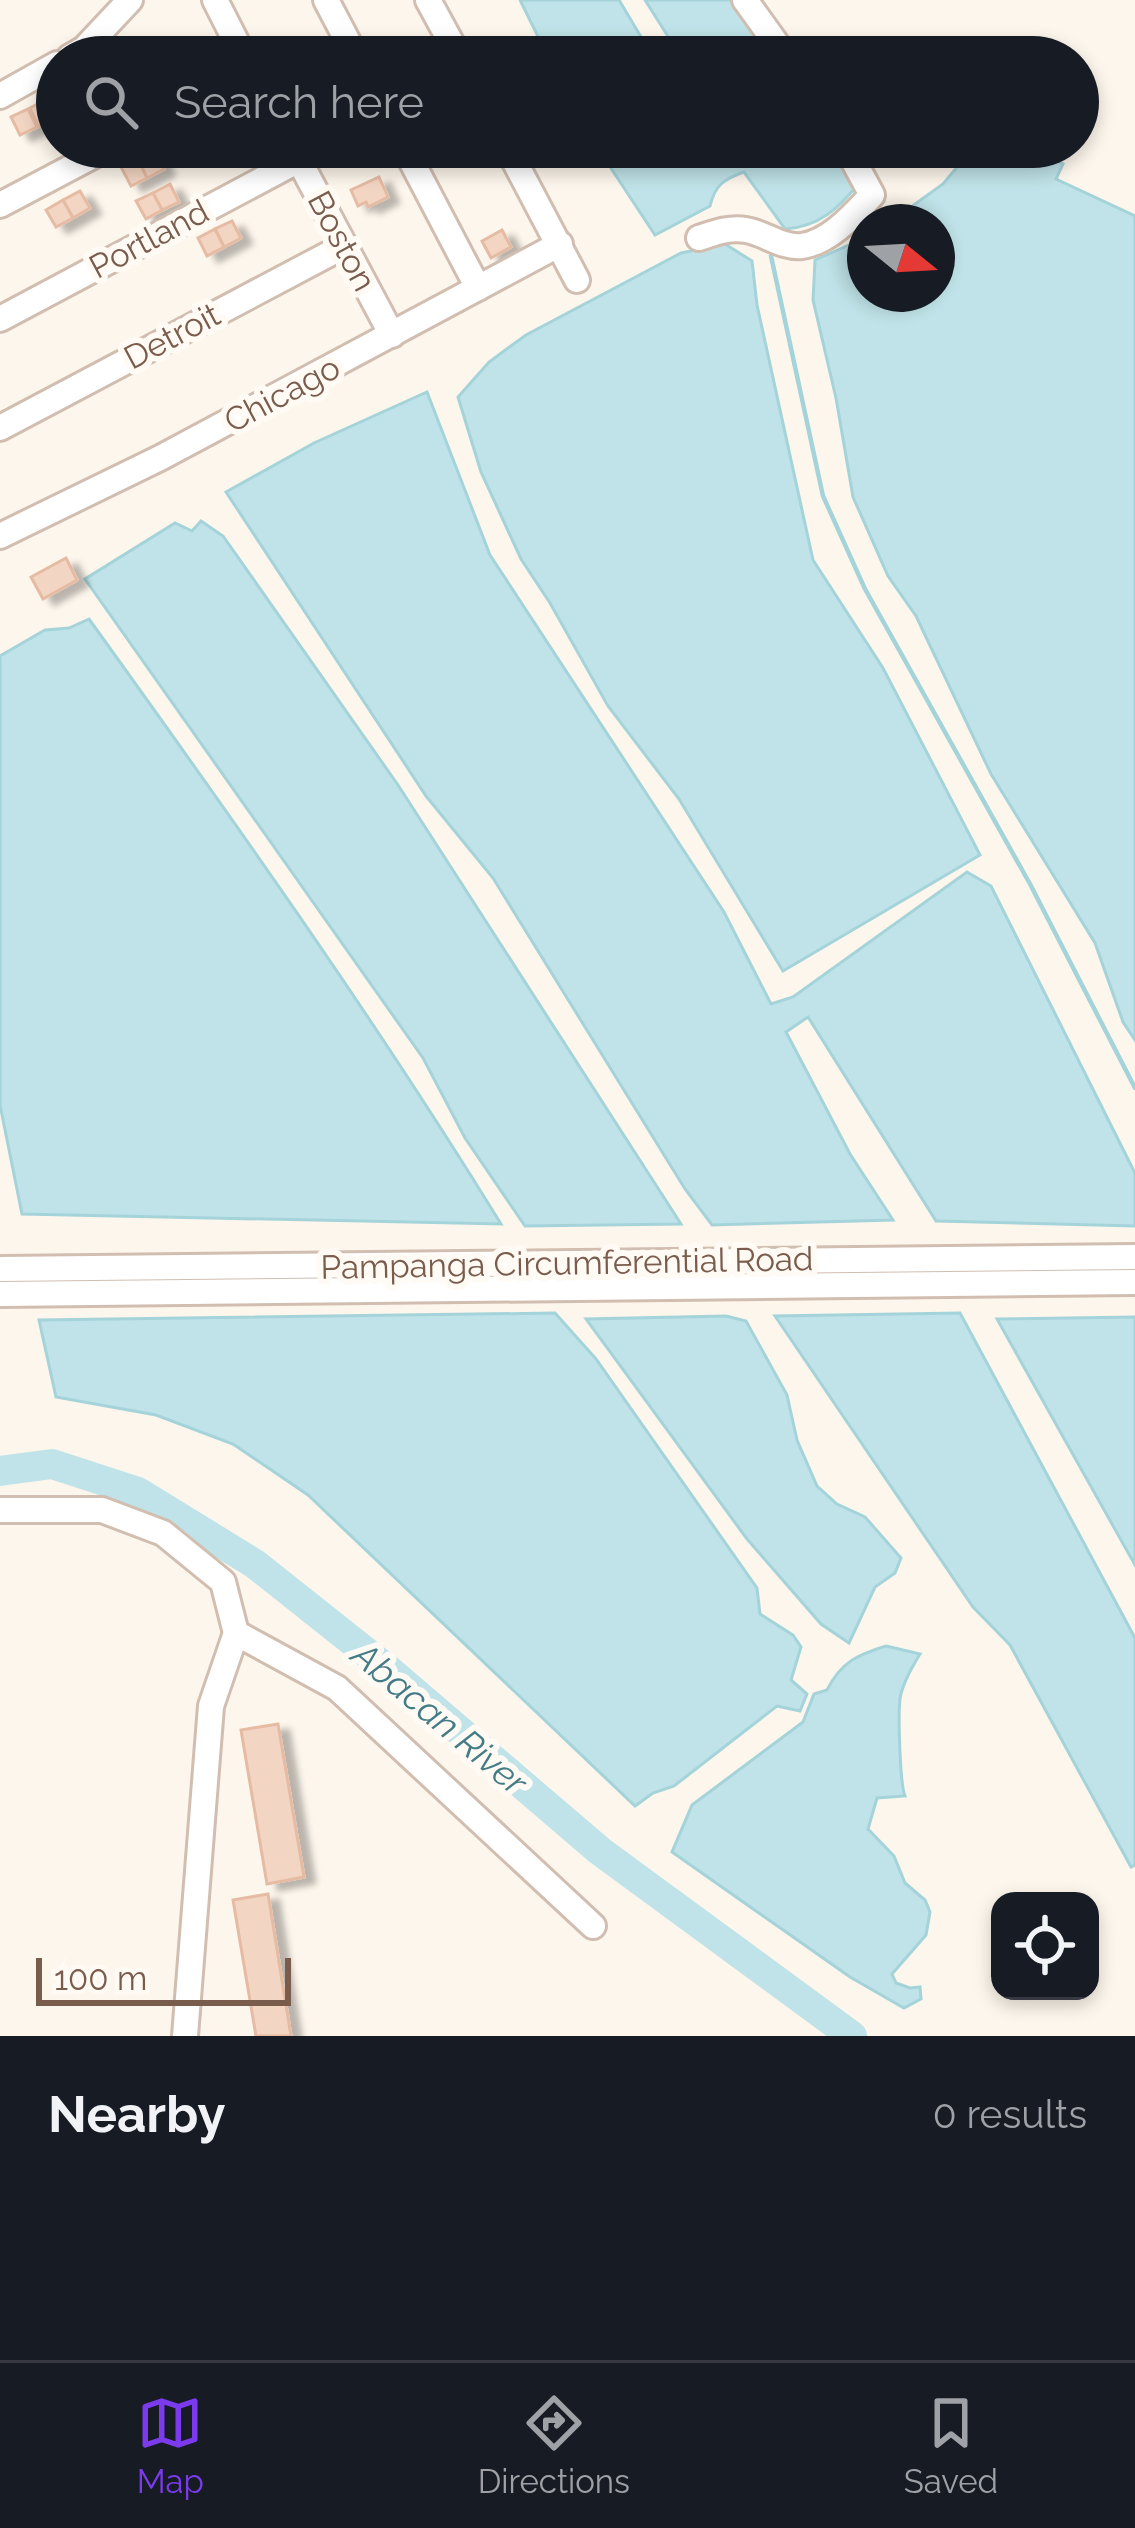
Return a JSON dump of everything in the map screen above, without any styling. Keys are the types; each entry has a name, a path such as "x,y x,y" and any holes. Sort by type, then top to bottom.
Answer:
{"street":[{"path":"96,36 130,0"},
{"path":"215,0 233,36"},
{"path":"326,0 345,36"},
{"path":"428,0 448,36"},
{"path":"746,0 771,36"},
{"path":"0,96 36,76"},
{"path":"0,206 71,168"},
{"name":"Portland","path":"0,319 270,168"},
{"name":"Boston","path":"302,168 392,335"},
{"path":"415,168 478,288"},
{"path":"518,168 577,280"},
{"path":"698,238 746,230 800,246 820,239 851,218 872,195 857,168"},
{"name":"Chicago","path":"0,536 160,458 560,244"},
{"name":"Detroit","path":"0,428 344,246"},
{"name":"Pampanga Circumferential Road","path":"0,1269 1135,1257"},
{"name":"Pampanga Circumferential Road","path":"0,1294 1135,1282"},
{"path":"0,1510 102,1510 163,1533 223,1582 236,1633 212,1706 185,2036"},
{"path":"236,1633 337,1688 593,1925"}],"water":[{"path":"520,0 619,0 640,36 538,36"},
{"path":"645,0 739,0 764,36 668,36"},
{"path":"611,168 850,168 859,183 827,215 785,229 744,172 721,184 710,206 655,235"},
{"path":"956,168 1061,168 1056,179 1135,216 1135,1040 1123,1022 1095,943 991,774 916,616 888,576 853,497 813,300 815,260 847,246 847,312 955,312 955,204 915,204"},
{"path":"725,244 752,261 757,305 813,560 883,668 980,855 783,971 679,799 608,706 521,559 481,472 458,397 489,362 526,335 681,253"},
{"path":"427,392 490,555 724,912 771,1004 793,997 967,872 991,886 1135,1173 1135,1226 936,1221 808,1017 786,1032 850,1154 893,1220 712,1225 685,1189 493,878 426,796 226,492 314,443"},
{"path":"201,521 223,536 398,785 681,1224 525,1226 465,1138 423,1058 85,579 175,523 192,531"},
{"path":"89,619 352,994 501,1224 22,1214 0,1105 0,656 45,630 69,628"},
{"path":"555,1313 596,1359 757,1588 760,1614 793,1635 801,1647 791,1680 807,1694 800,1711 777,1706 674,1786 635,1806 308,1495 233,1444 156,1415 56,1397 39,1320"},
{"path":"960,1313 1135,1638 1135,1865 1131,1867 1010,1645 973,1607 775,1316"},
{"path":"726,1316 746,1321 787,1395 797,1440 817,1486 837,1504 865,1517 901,1558 895,1573 875,1587 849,1643 821,1624 747,1539 586,1319"},
{"path":"1135,1317 1135,1565 997,1319"},
{"path":"886,1646 920,1654 900,1699 905,1796 877,1798 868,1829 894,1856 905,1883 925,1900 930,1912 926,1935 892,1974 896,1983 920,1987 921,1999 904,2008 850,1977 672,1852 692,1805 803,1722 814,1694 827,1690 844,1666"}],"building":[{"path":"28,109 36,127 20,135 11,117"},
{"path":"122,168 142,168 147,178 131,186"},
{"path":"142,168 163,168 164,169 147,178"},
{"path":"379,177 388,197 368,207 366,202 358,206 351,190"},
{"path":"170,184 179,202 162,210 153,193"},
{"path":"80,191 90,208 73,218 63,200"},
{"path":"153,193 162,210 146,219 136,201"},
{"path":"63,200 73,218 56,227 46,210"},
{"path":"232,221 241,238 224,247 215,229"},
{"path":"215,229 224,247 207,256 198,238"},
{"path":"502,230 511,247 491,258 482,241"},
{"path":"66,558 77,580 43,599 31,577"},
{"path":"278,1724 304,1877 267,1884 241,1730"},
{"path":"268,1894 291,2036 256,2036 233,1900"}],"waterway":[{"path":"771,256 823,496 865,589 1030,884 1135,1088"},
{"name":"Abacan River","path":"0,1471 52,1464 138,1492 255,1564 386,1668 600,1851 852,2036"}]}
